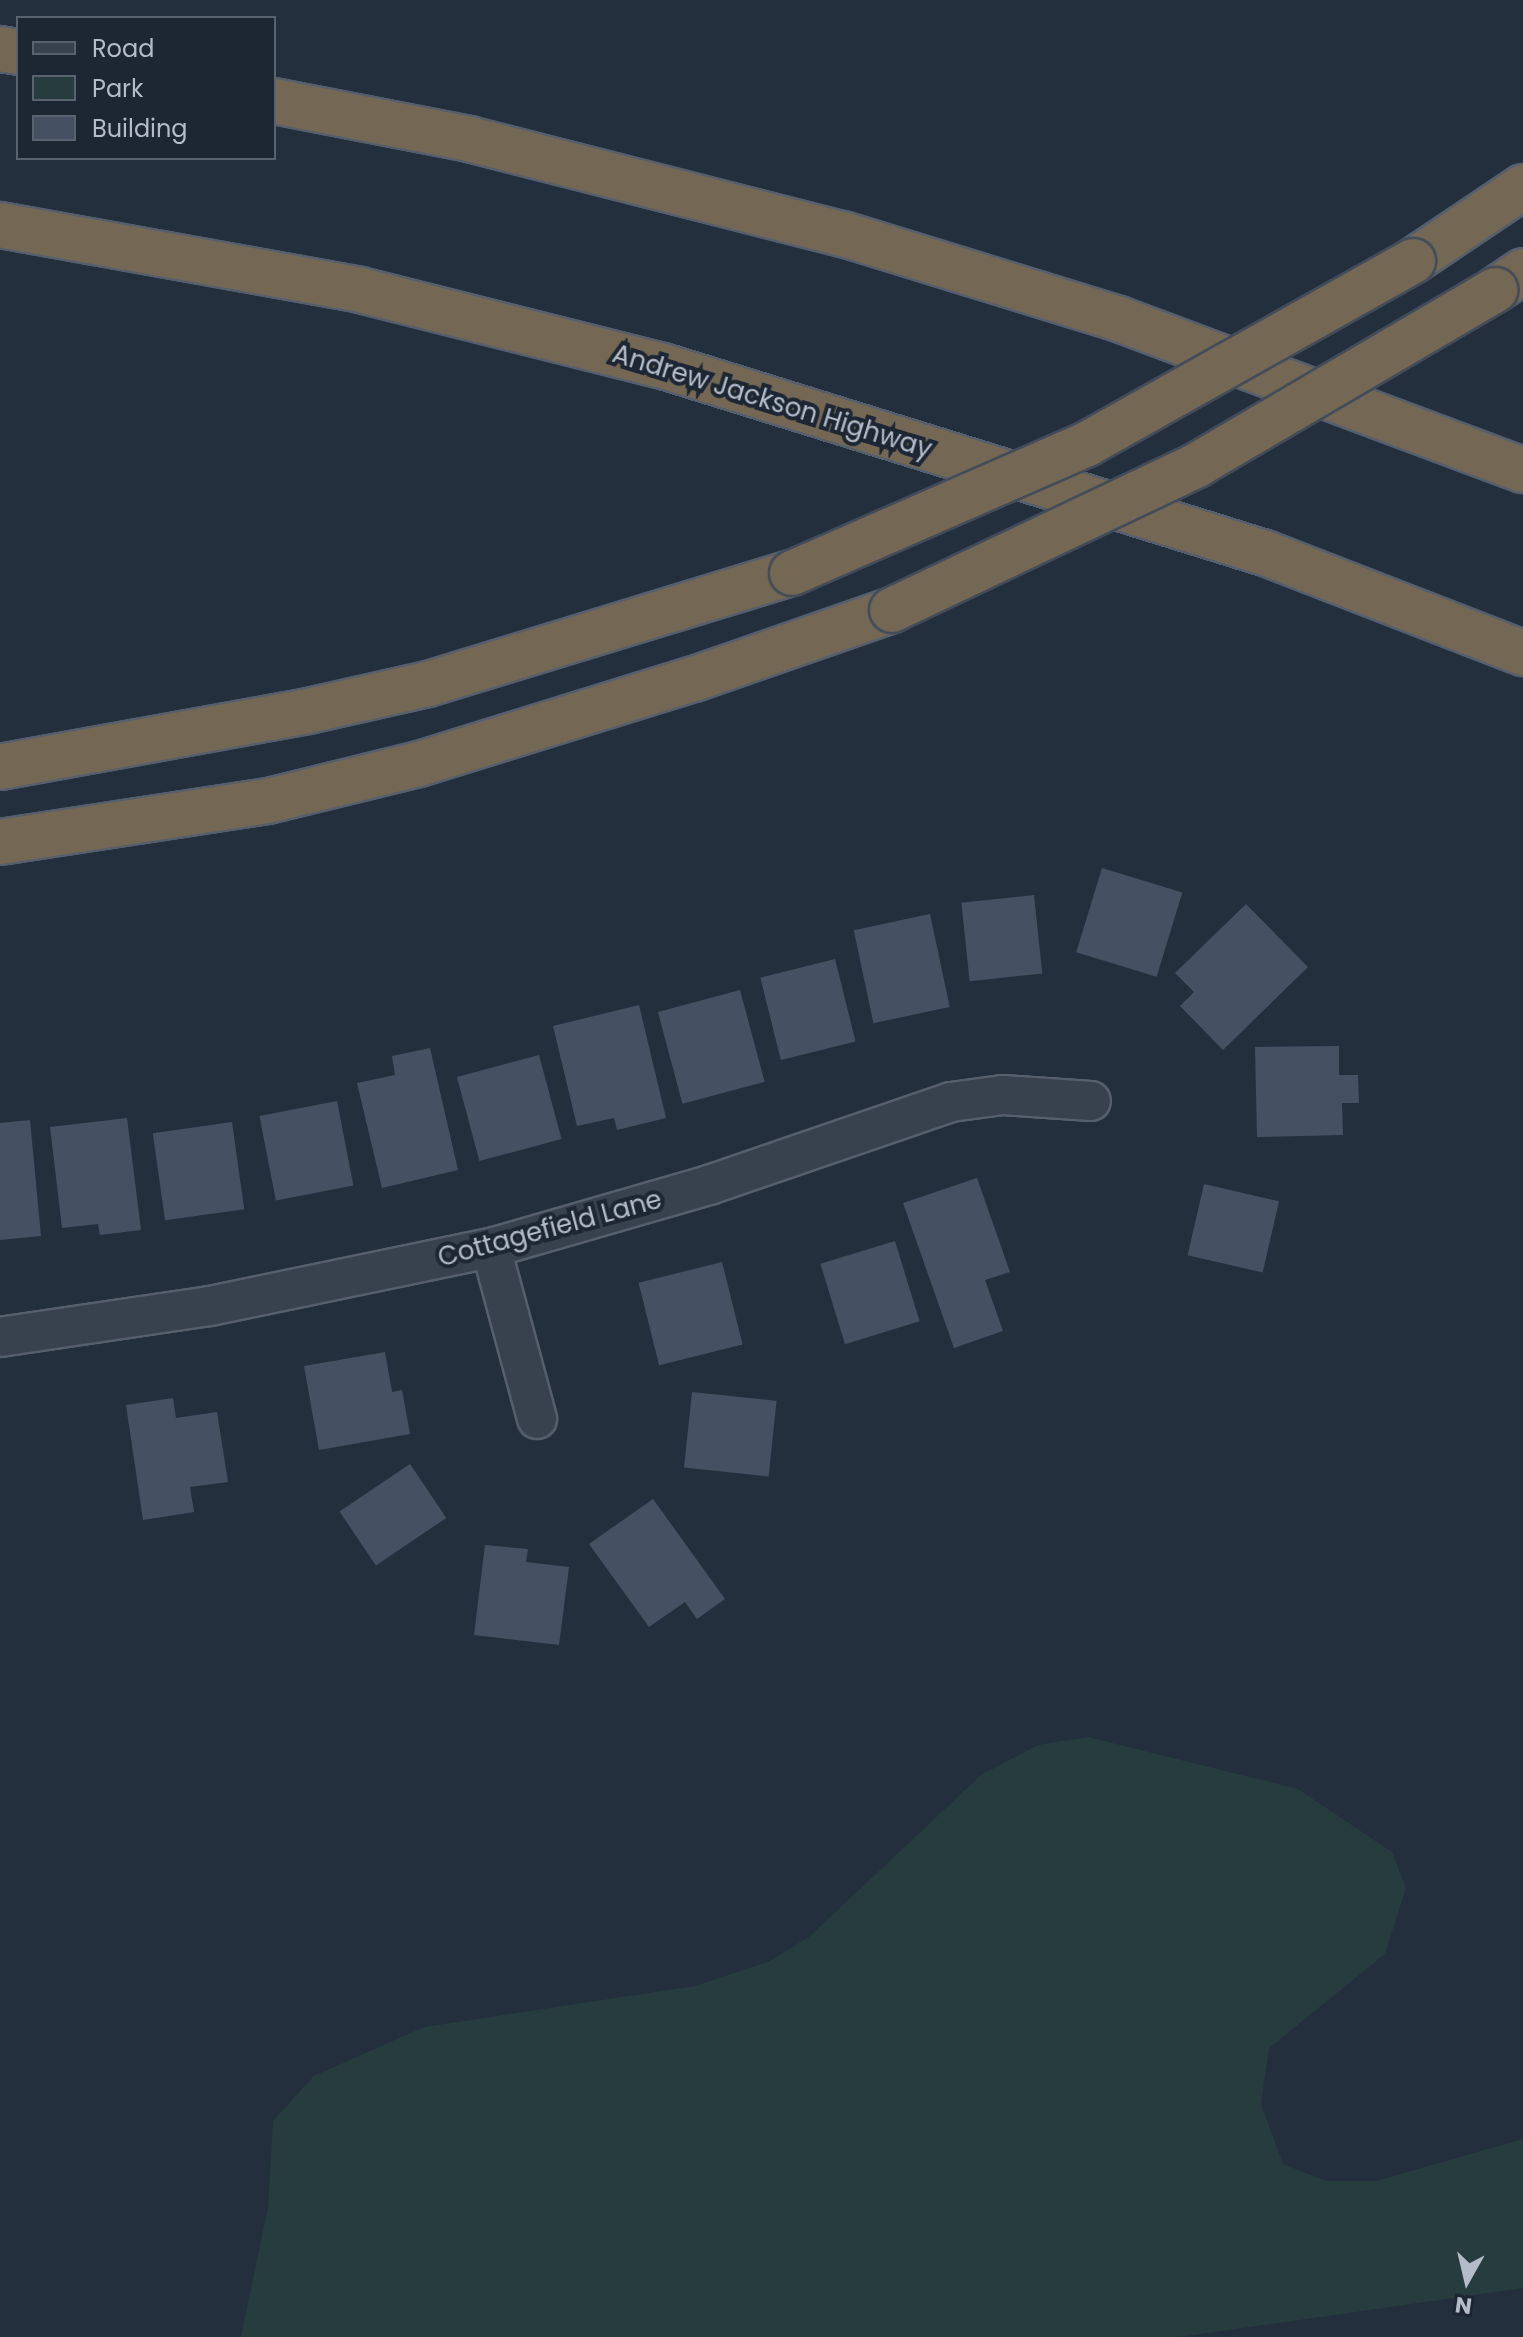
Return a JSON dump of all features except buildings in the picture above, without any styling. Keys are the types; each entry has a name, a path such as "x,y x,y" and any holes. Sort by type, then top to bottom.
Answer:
{"highway":[{"path":"276,101 469,139 843,234 1119,319 1523,470"},
{"path":"0,767 207,731 428,684 792,573 1087,444 1413,261 1523,187"},
{"name":"Andrew Jackson Highway","path":"0,227 45,232 360,290 663,366 1265,553 1523,653"},
{"path":"0,842 268,801 419,764 694,679 892,610 1197,465 1509,280"}],"street":[{"name":"Cottagefield Lane","path":"0,1337 210,1306 491,1248 709,1185 951,1102 1003,1095 1091,1101"},
{"path":"491,1248 537,1419"}],"green space":[{"path":"1088,1737 1298,1789 1392,1852 1406,1888 1385,1954 1269,2048 1261,2104 1283,2164 1326,2181 1376,2181 1523,2139 1523,2288 1180,2337 241,2337 268,2207 273,2121 314,2076 424,2027 695,1986 768,1962 809,1937 981,1775 1038,1745"}]}
